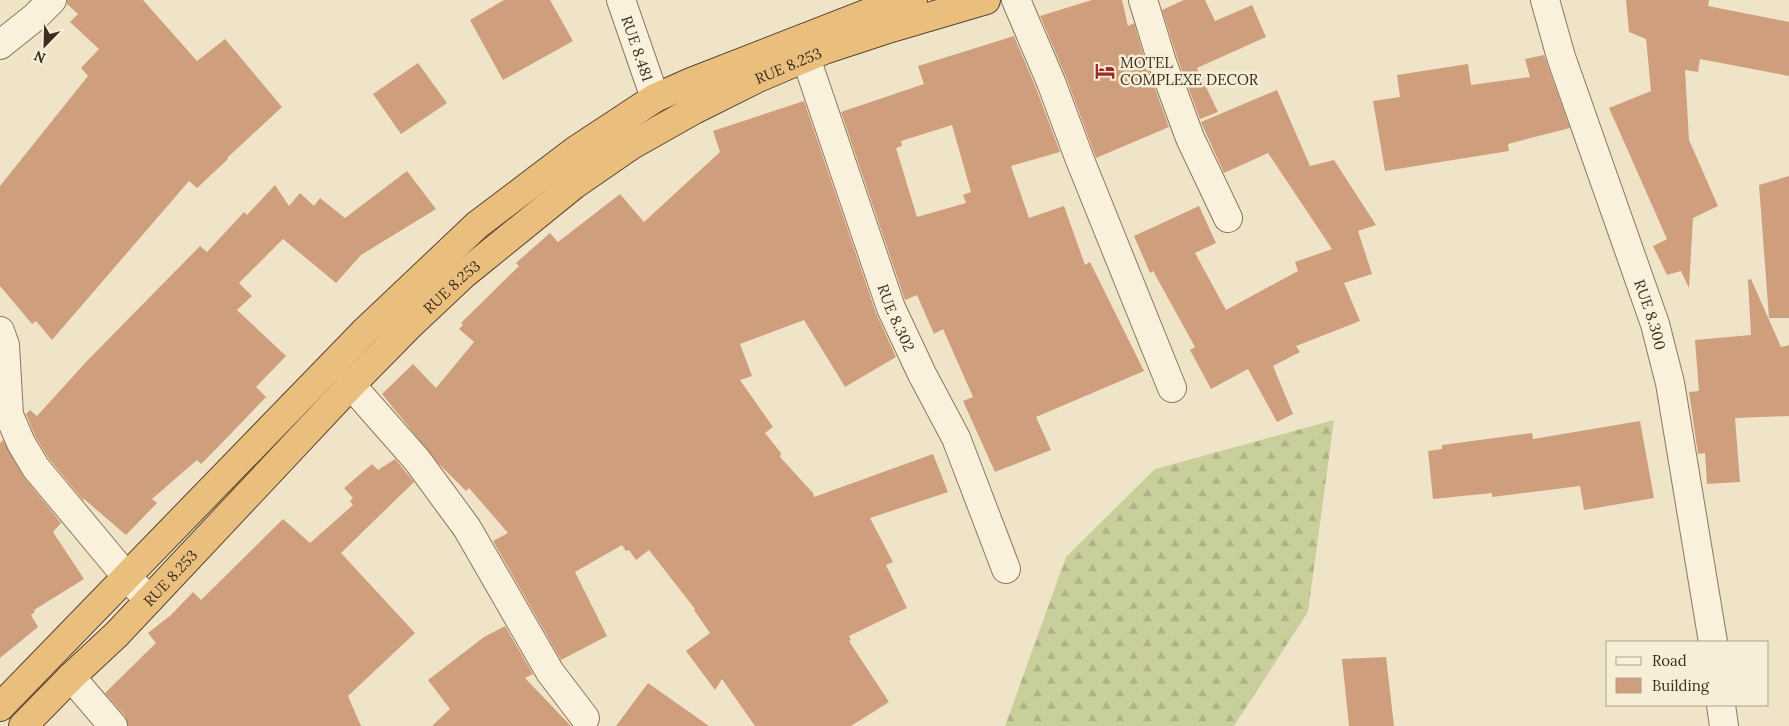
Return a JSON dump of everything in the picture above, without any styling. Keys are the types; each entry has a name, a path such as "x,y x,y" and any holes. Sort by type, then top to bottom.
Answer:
{"highway":[{"name":"RUE 8.253","path":"0,707 364,332 477,225 576,150 655,98 691,82 868,13 913,0"},
{"name":"RUE 8.253","path":"23,726 117,634 351,385 411,324 464,276 574,185 632,145 694,110 758,78 806,58 892,28 986,0"}],"street":[{"path":"0,45 35,17 52,0"},
{"name":"RUE 8.481","path":"620,0 655,98"},
{"path":"1016,0 1052,82 1080,160 1172,388"},
{"path":"1143,0 1162,62 1190,138 1228,218"},
{"name":"RUE 8.300","path":"1545,0 1561,57 1655,324 1670,382 1712,641"},
{"name":"RUE 8.302","path":"806,58 891,308 922,374 956,438 1006,569"},
{"path":"0,331 5,345 9,415 21,443 36,468 126,576 149,600"},
{"path":"351,385 417,460 467,528 550,672 585,718"},
{"path":"71,677 113,726"},
{"path":"1721,706 1724,726"}],"green space":[{"path":"1334,420 1308,612 1234,726 1005,726 1066,557 1155,469"}],"building":[{"path":"67,0 143,0 197,61 225,39 282,107 197,188 189,181 52,340 36,321 32,324 0,286 0,186 88,76 81,68 99,49 70,22 78,14 67,4"},
{"path":"504,0 550,0 573,41 503,80 470,20"},
{"path":"1092,0 1122,0 1128,26 1134,23 1147,67 1169,127 1096,158 1066,77 1040,16"},
{"path":"1184,0 1205,0 1215,21 1252,5 1266,37 1197,68 1218,112 1200,119 1162,10"},
{"path":"1626,0 1709,0 1708,6 1789,22 1789,76 1700,59 1698,72 1685,70 1689,140 1718,206 1693,218 1689,288 1681,271 1667,275 1653,246 1667,239 1609,108 1651,91 1646,39 1629,32"},
{"path":"1014,36 1060,152 1011,166 1029,218 1064,206 1085,265 1090,262 1144,371 1036,417 1051,450 995,472 963,401 973,397 943,329 934,334 917,295 905,300 841,112 924,84 918,66","holes":["952,125 971,192 963,195 966,203 917,217 896,148 902,146 901,141"]},
{"path":"1544,55 1570,128 1508,144 1509,151 1385,171 1373,101 1400,97 1397,75 1468,64 1471,85 1530,77 1525,59"},
{"path":"418,63 447,103 401,134 373,94"},
{"path":"1277,90 1310,166 1334,160 1376,225 1358,231 1372,274 1344,283 1360,321 1296,346 1300,352 1273,366 1293,414 1277,422 1248,369 1211,389 1190,350 1195,347 1153,271 1150,273 1134,236 1199,206 1216,243 1195,253 1226,310 1298,271 1295,262 1332,249 1268,153 1224,173 1201,122"},
{"path":"804,101 876,313 896,357 845,387 804,320 740,344 752,376 740,380 773,427 765,433 781,453 780,457 813,493 814,497 933,454 948,492 870,518 893,562 886,565 907,608 849,636 851,640 849,641 889,702 851,726 755,726 722,679 715,690 686,651 710,633 695,609 649,550 636,560 629,550 626,551 622,545 575,572 607,636 561,660 493,541 508,533 469,488 466,491 438,463 382,394 413,364 436,388 474,342 459,329 463,325 461,323 519,266 516,263 550,233 558,242 620,194 644,222 720,152 713,131"},
{"path":"407,171 436,209 361,255 336,283 283,239 239,283 252,296 237,310 286,356 256,387 266,397 215,450 201,464 197,460 152,499 157,503 126,535 83,500 49,459 35,436 26,414 30,410 37,416 86,362 200,246 207,252 244,212 247,215 275,185 289,206 300,193 314,206 320,198 345,218"},
{"path":"1789,176 1789,318 1769,318 1759,185"},
{"path":"1751,279 1781,347 1789,345 1789,416 1735,418 1740,482 1707,484 1705,453 1698,454 1689,392 1699,391 1695,340 1751,335 1748,280"},
{"path":"1640,421 1654,498 1584,510 1580,486 1492,497 1492,493 1433,499 1428,451 1442,449 1442,445 1532,433 1533,439"},
{"path":"3,440 23,476 61,523 53,532 84,579 34,610 35,612 31,615 38,627 0,658 0,443"},
{"path":"395,459 414,482 341,553 415,633 348,696 361,726 128,726 125,716 105,693 156,643 148,633 171,615 193,592 201,600 283,519 310,543 353,505 350,501 353,498 344,488 372,464 378,470"},
{"path":"505,626 533,674 525,678 571,726 432,726 450,709 428,680 484,637"},
{"path":"1386,657 1394,726 1349,726 1342,659"},
{"path":"648,683 709,726 616,726"}],"place":[{"name":"MOTEL COMPLEXE DECOR","path":"1105,71"}]}
